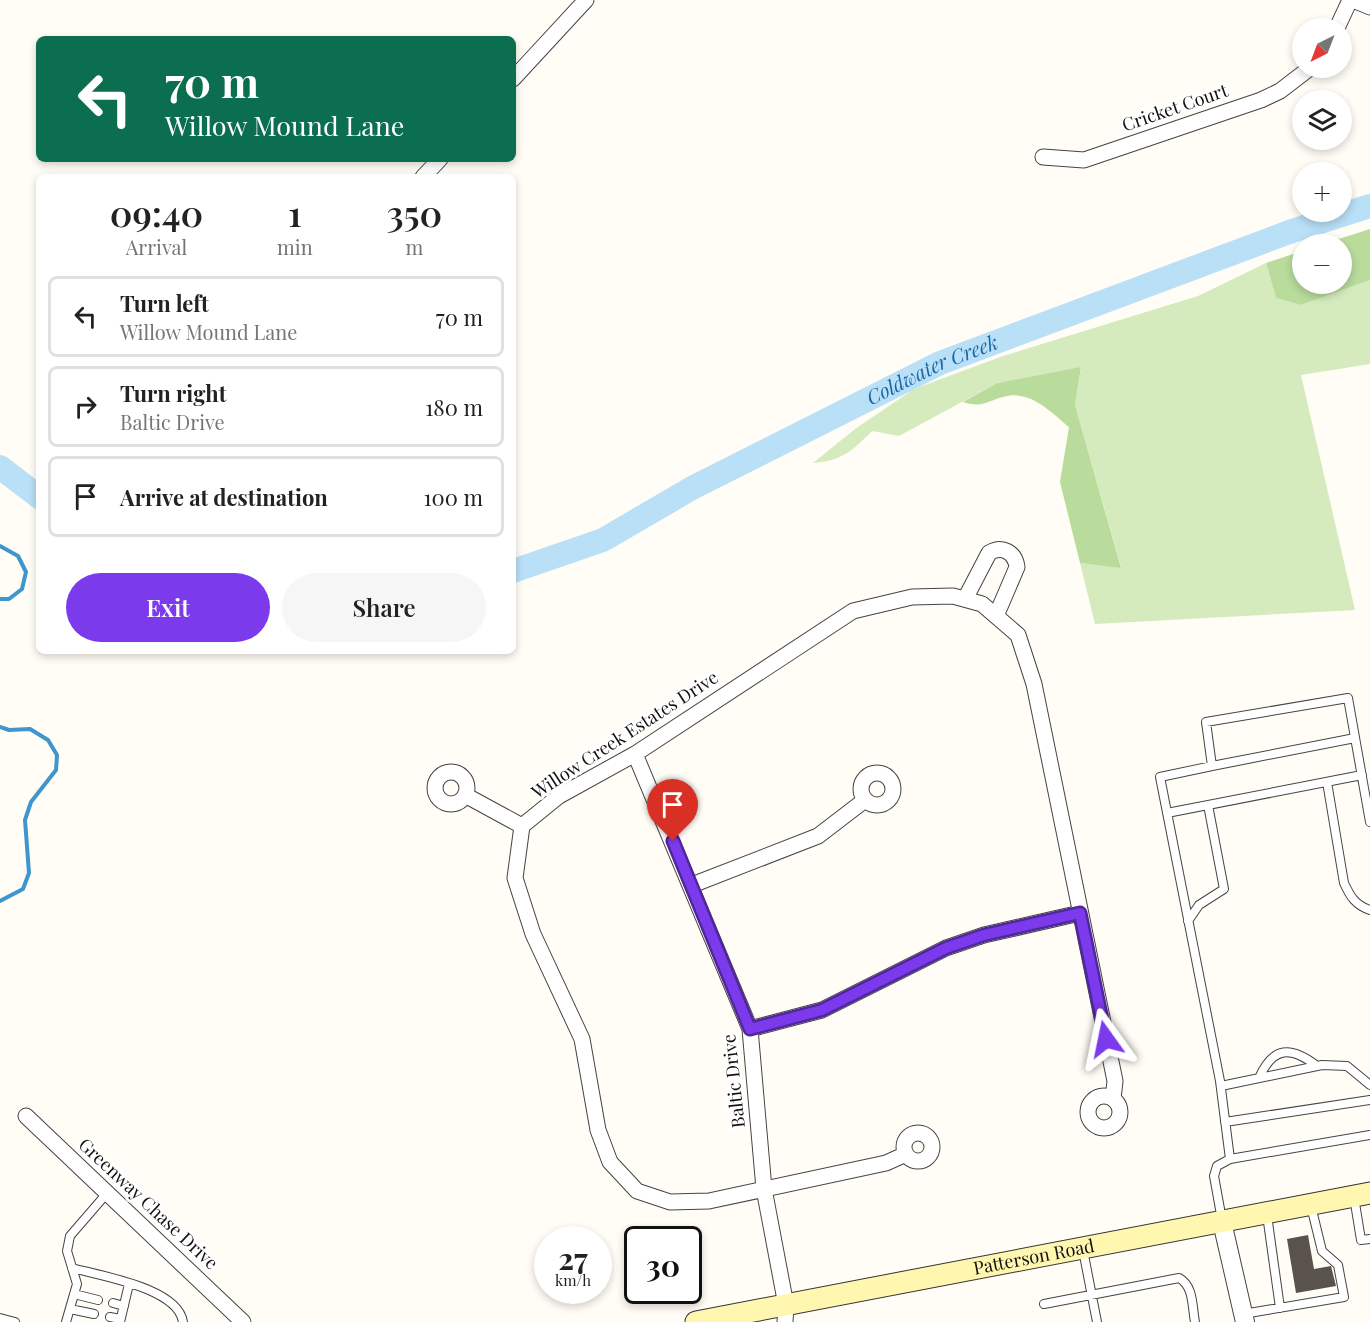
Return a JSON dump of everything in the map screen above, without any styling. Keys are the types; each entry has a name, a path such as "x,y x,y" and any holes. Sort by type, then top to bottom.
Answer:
{"main road":[{"name":"Patterson Road","path":"696,1322 788,1316 1082,1249 1362,1195"}],"street":[{"path":"516,77 586,0"},
{"path":"1342,18 1352,0 1370,7"},
{"name":"Cricket Court","path":"1043,157 1083,160 1261,100 1280,91 1298,78"},
{"path":"426,174 437,162"},
{"path":"965,599 988,553 1001,549 1007,551 1016,560 1017,567 996,616"},
{"name":"Willow Creek Estates Drive","path":"522,826 559,796 635,754 853,611 912,597 953,596 982,603 1018,635 1034,684 1115,1081 1113,1099"},
{"name":"Baltic Drive","path":"635,754 692,885 750,1029 764,1189 788,1316"},
{"path":"465,795 522,826 515,878 533,934 582,1039 598,1130 610,1162 637,1191 670,1202 709,1201 886,1163 906,1154"},
{"path":"692,885 818,836 866,800"},
{"path":"750,1029 822,1010 946,948 984,935 1080,913"},
{"name":"Greenway Chase Drive","path":"26,1116 243,1322"},
{"path":"1222,1222 1244,1318"}],"lane":[{"path":"1212,766 1206,722 1348,698 1370,822"},
{"path":"1230,1159 1221,1086 1160,777 1355,738"},
{"path":"1167,813 1362,775"},
{"path":"1327,782 1344,882 1350,896 1358,905 1370,910"},
{"path":"1188,921 1199,904 1224,889 1208,805"},
{"path":"1259,1078 1264,1065 1273,1057 1286,1052 1300,1053 1317,1066"},
{"path":"1221,1086 1317,1066 1347,1066 1370,1085"},
{"path":"1225,1122 1370,1100"},
{"path":"1222,1222 1214,1176 1217,1166 1230,1159 1370,1135"},
{"path":"68,1322 77,1284 67,1251 70,1236 108,1192"},
{"path":"1362,1195 1361,1240 1370,1239"},
{"path":"1244,1318 1280,1308 1344,1298 1338,1265 1322,1251 1311,1205"},
{"path":"1267,1213 1280,1308"},
{"path":"1082,1249 1097,1322"},
{"path":"72,1268 153,1290 178,1308 183,1322"},
{"path":"1044,1304 1179,1278 1188,1285 1191,1292 1195,1322"},
{"path":"110,1317 120,1321 129,1284"},
{"path":"74,1294 98,1300"},
{"path":"113,1304 124,1306"},
{"path":"70,1309 94,1314"},
{"path":"0,1318 15,1322"}],"green space":[{"path":"1370,229 1370,280 1352,287 1352,235"},
{"path":"1292,254 1292,294 1331,294 1301,305 1276,298 1266,263"},
{"path":"1266,263 1276,298 1301,305 1331,294 1352,294 1352,287 1370,280 1370,364 1301,375 1355,610 1095,624 1080,563 1121,567 1075,405 1081,368 997,383 899,436 872,431 846,454 832,460 813,463 855,429 914,389 1003,356 1198,296"},
{"path":"1081,367 1075,405 1121,568 1080,563 1060,482 1069,427 1039,403 1022,396 1003,397 984,404 963,402 997,383"}],"building":[{"path":"1308,1235 1314,1269 1331,1266 1336,1286 1296,1293 1287,1239"}],"waterway":[{"name":"Coldwater Creek","path":"516,570 603,540 692,488 940,363 1292,231 1370,206"},
{"name":"Coldwater Creek","path":"0,467 36,495"},
{"path":"0,546 18,556 26,572 22,589 9,599 0,599"},
{"path":"0,727 9,730 30,729 48,740 57,755 56,770 31,802 25,820 29,873 23,889 0,901"}],"route":[{"path":"673,841 750,1029 822,1010 946,948 984,935 1080,913 1106,1039"}]}
